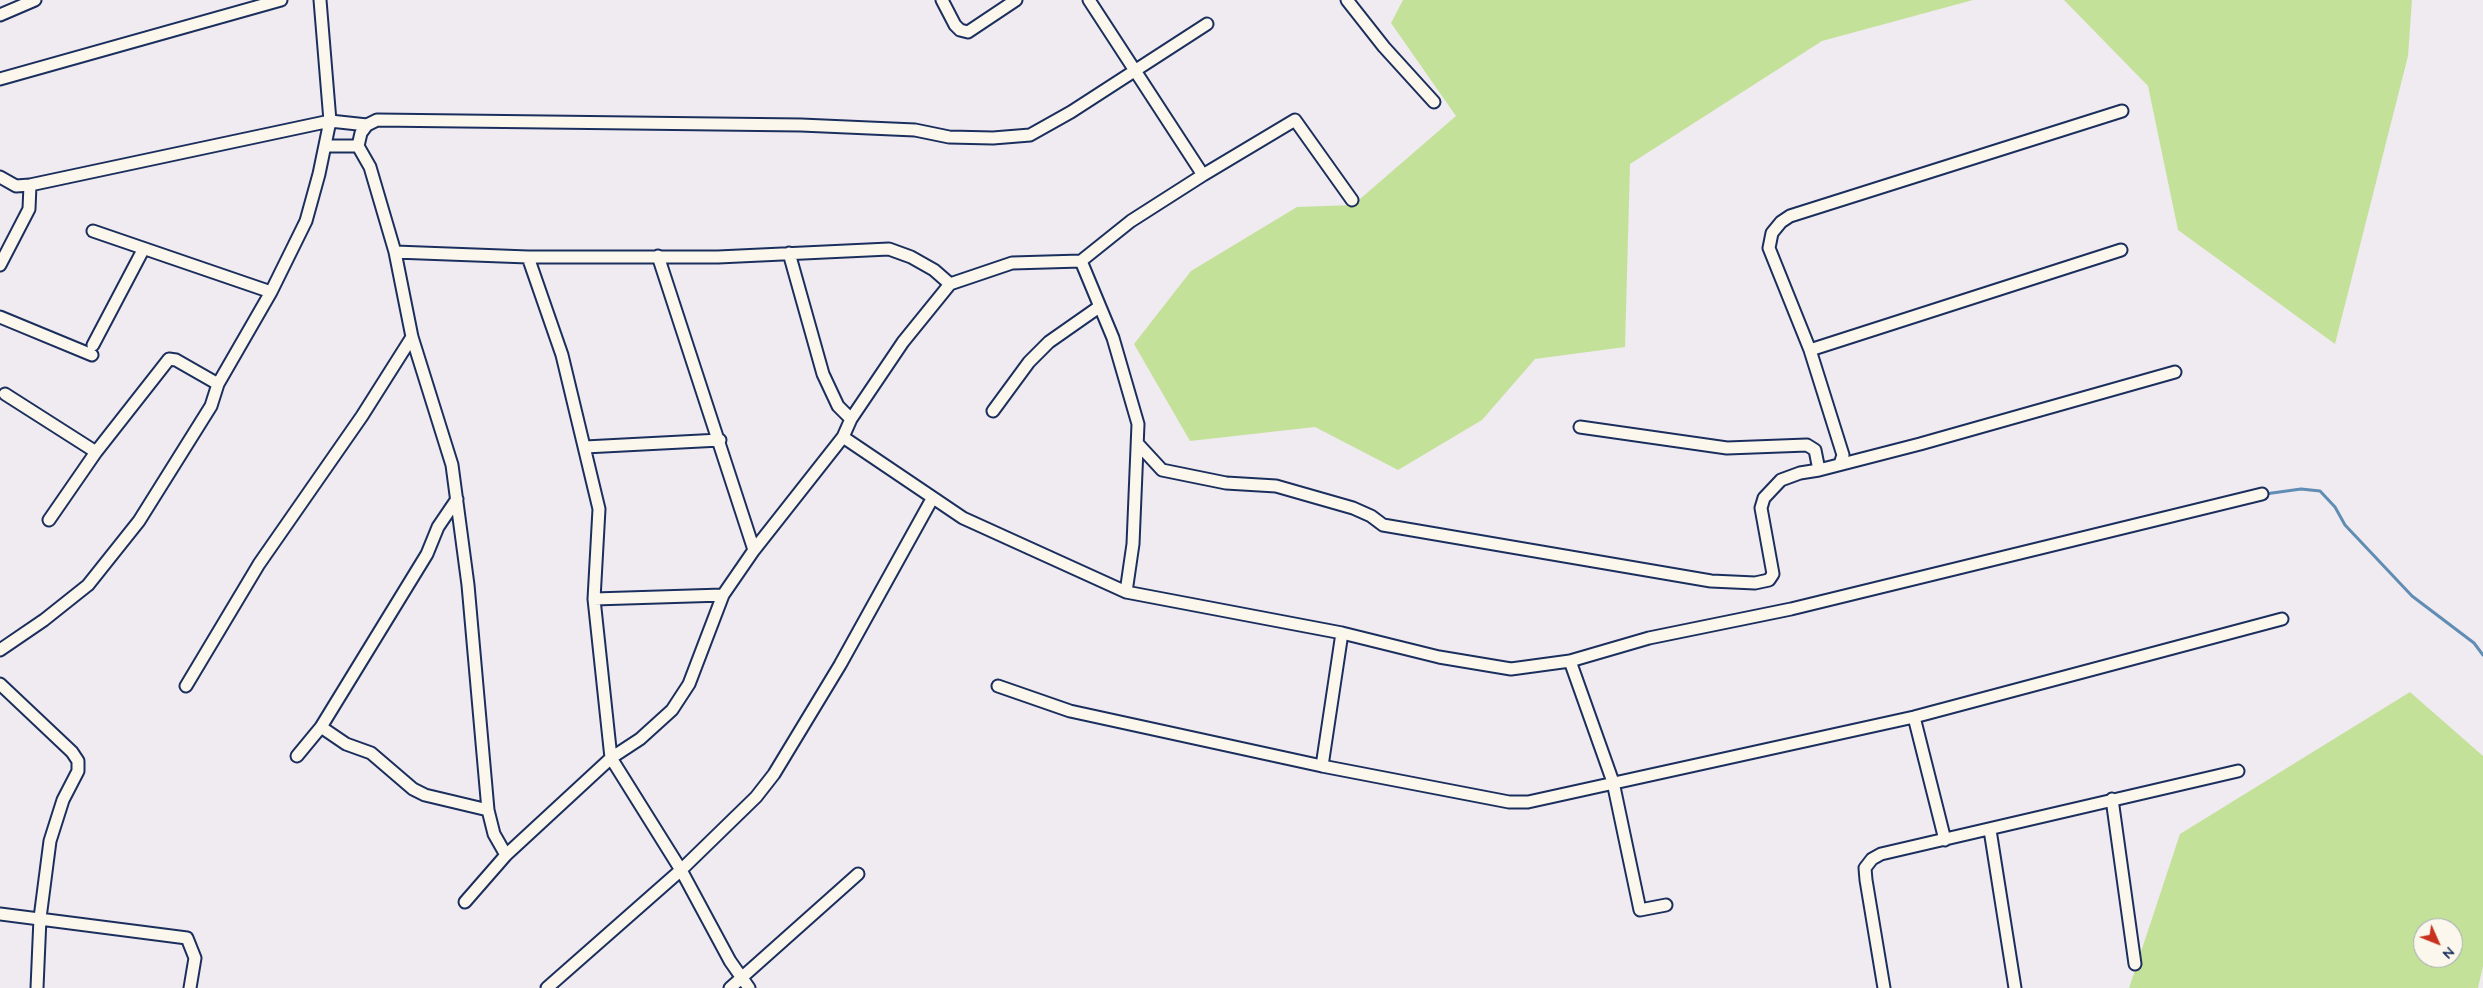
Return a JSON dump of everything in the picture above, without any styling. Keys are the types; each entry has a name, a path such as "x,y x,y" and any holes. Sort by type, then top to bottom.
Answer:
{"street":[{"path":"0,15 35,0"},
{"path":"0,79 281,0"},
{"path":"0,650 44,620 88,585 138,521 211,406 218,384 271,292 306,221 330,121 320,0"},
{"path":"942,0 955,25 960,30 968,32 977,28 1016,0"},
{"path":"1089,0 1203,175"},
{"path":"1347,0 1384,47 1434,102"},
{"path":"0,177 16,186 30,185 330,121 367,124 377,120 801,125 915,130 949,137 993,138 1030,135 1044,128 1207,24"},
{"path":"1840,464 1843,455 1810,350 1769,248 1772,233 1781,222 1790,216 2122,111"},
{"path":"465,902 506,855 611,758 640,739 672,710 689,684 724,595 754,550 843,437 851,420 903,342 950,284 1012,263 1081,261 1131,221 1295,120 1352,200"},
{"path":"367,124 361,133 358,146 370,166 395,252 412,337 452,465 468,586 488,810 494,834 506,855"},
{"path":"325,146 358,146"},
{"path":"0,265 29,209 30,185"},
{"path":"93,231 142,250 271,292"},
{"path":"395,252 528,257 718,257 889,249 911,257 934,270 950,284"},
{"path":"0,318 93,350 142,250"},
{"path":"1810,350 2121,250"},
{"path":"790,253 823,374 838,406 851,420"},
{"path":"658,256 720,440 754,550"},
{"path":"528,257 562,354 599,509 594,599 611,758 681,870 730,961 749,988"},
{"path":"1081,261 1128,383 1138,424 1133,544 1126,592"},
{"path":"993,411 1030,362 1049,342 1099,306"},
{"path":"186,686 259,564 362,416 412,337"},
{"path":"49,520 96,452 169,359 176,360 218,384"},
{"path":"1138,444 1162,470 1226,482 1276,486 1353,508 1371,516 1383,525 1711,581 1755,583 1769,580 1773,574 1761,508 1764,498 1781,480 1800,473 1920,444 2175,372"},
{"path":"5,394 96,452"},
{"path":"1580,428 1727,448 1807,445 1816,450 1818,470"},
{"path":"843,437 963,518 1126,592 1342,633 1439,657 1511,669 1570,661 1649,638 1790,609 2262,494"},
{"path":"585,447 720,440"},
{"path":"547,988 681,870 756,797 774,774 840,664 932,498"},
{"path":"297,756 321,727 427,554 438,526 457,499"},
{"path":"594,599 724,595"},
{"path":"998,686 1070,711 1322,766 1509,802 1528,802 1914,717 2282,619"},
{"path":"1322,766 1342,633"},
{"path":"1570,661 1613,782 1640,910 1666,905"},
{"path":"0,684 72,752 78,761 78,771 63,800 50,841 40,918 37,988"},
{"path":"1914,717 1945,840"},
{"path":"321,727 346,744 371,753 413,789 425,795 488,810"},
{"path":"1884,988 1865,868 1872,859 1881,854 2238,771"},
{"path":"2112,799 2135,964"},
{"path":"1990,830 2015,988"},
{"path":"730,988 858,874"},
{"path":"0,914 187,938 195,958 190,988"}],"green space":[{"path":"1403,0 1973,0 1822,41 1630,164 1625,347 1535,359 1482,420 1398,470 1315,427 1190,441 1134,344 1191,271 1297,207 1353,205 1456,116 1391,23"},
{"path":"2064,0 2412,0 2408,56 2335,344 2178,230 2148,86"},
{"path":"2410,692 2483,756 2483,966 2478,988 2129,988 2180,834"}],"waterway":[{"path":"2265,494 2301,489 2320,491 2335,507 2345,525 2412,596 2474,643 2483,655"}]}
